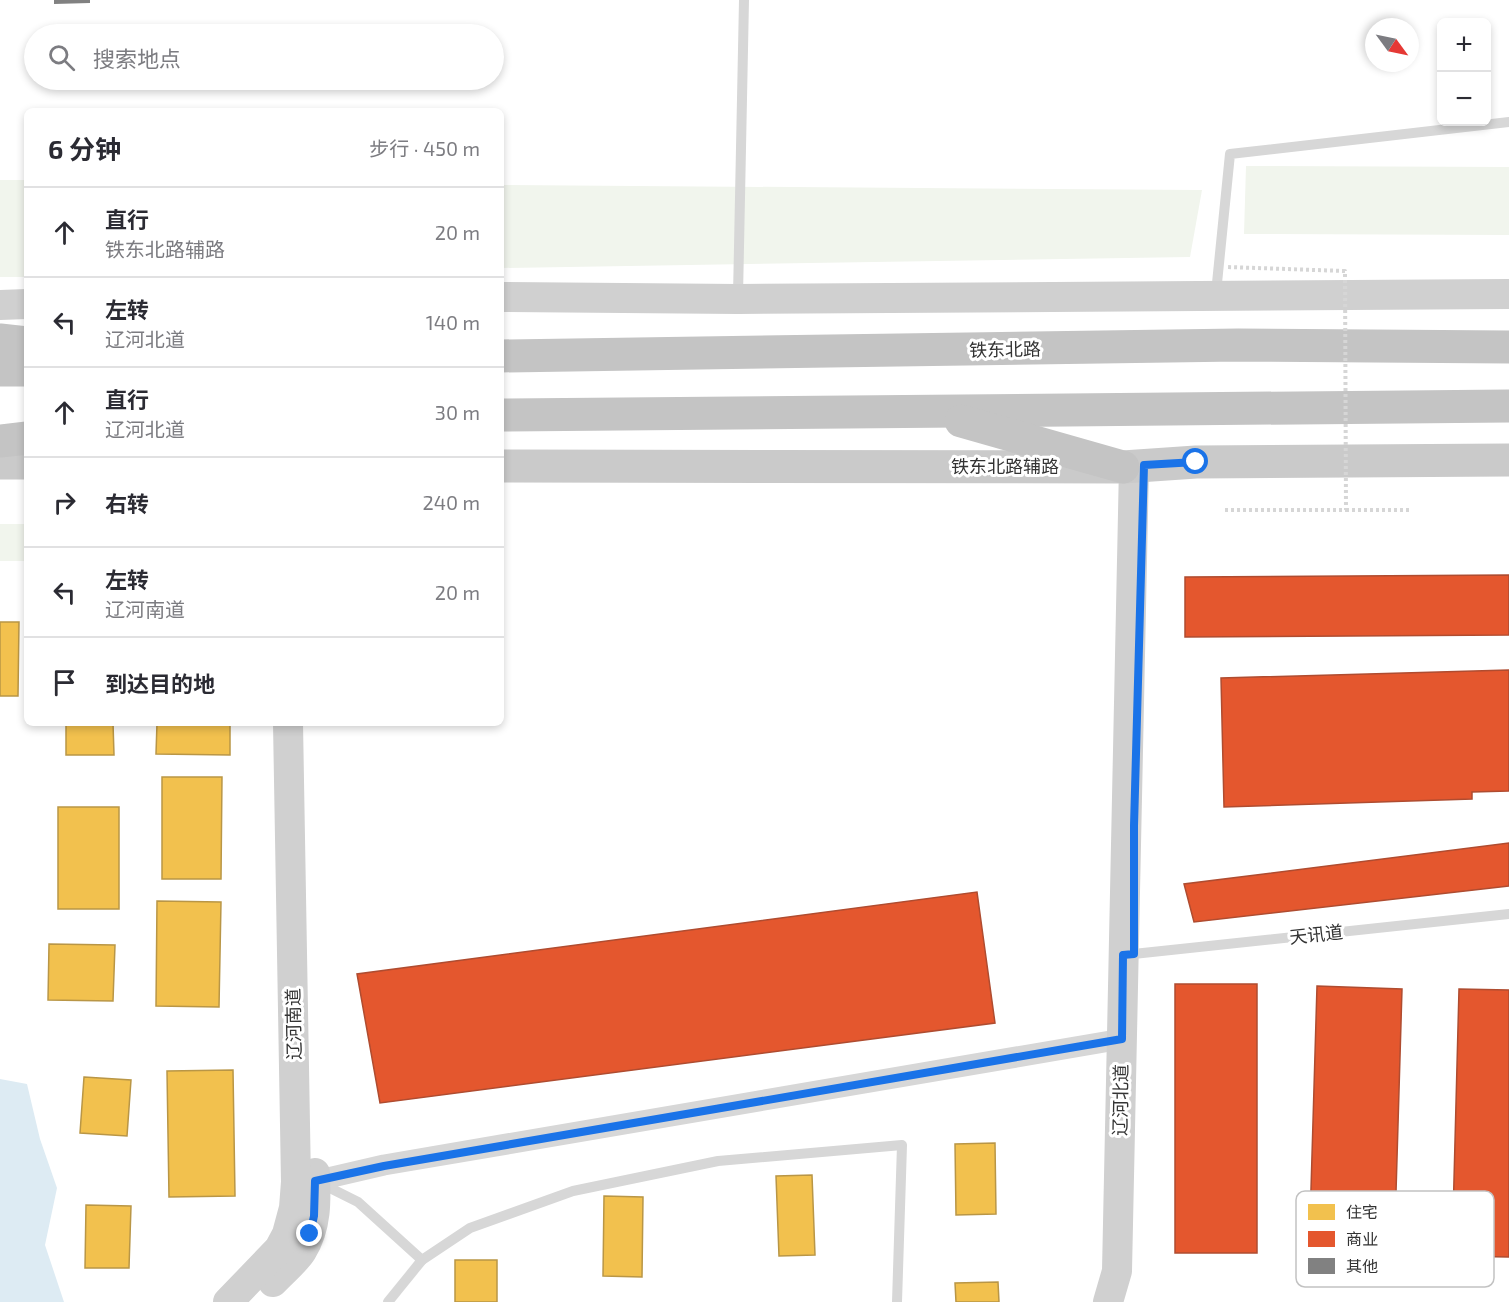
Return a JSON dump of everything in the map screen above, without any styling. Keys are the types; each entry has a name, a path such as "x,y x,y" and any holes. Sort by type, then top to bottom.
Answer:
{"highway":[{"path":"0,340 24,343"},
{"name":"铁东北路","path":"504,356 1238,345 1509,347"},
{"path":"0,370 24,370"},
{"path":"504,415 1509,406"},
{"path":"925,411 1134,466"},
{"path":"0,418 24,418"},
{"path":"0,441 24,438"}],"main road":[{"name":"铁东北路辅路","path":"504,466 1134,466 1196,462 1509,460"},
{"path":"0,463 24,463"}],"street":[{"path":"504,297 738,299 1509,294"},
{"path":"0,305 24,304"},
{"name":"辽河北道","path":"1108,1302 1116,1271 1122,1039 1128,954 1134,466"},
{"name":"辽河南道","path":"255,1302 301,1252 310,1234 314,1216 305,1181 288,726"},
{"name":"辽河南道","path":"228,1302 279,1249 287,1234 305,1181 303,870 306,726"},
{"name":"辽河北道","path":"1125,1302 1133,1037 1128,954"},
{"path":"305,1181 396,1163 1122,1039"}],"lane":[{"path":"738,299 744,0"},
{"path":"1216,297 1230,154 1509,122"},
{"name":"天讯道","path":"1128,954 1509,914"},
{"path":"388,1302 422,1260 470,1228 573,1191 718,1161 902,1145 897,1302"},
{"path":"305,1181 358,1203 422,1260"}],"path":[{"path":"1227,267 1345,271 1346,510"},
{"path":"1226,510 1412,510"}],"shaded area":[{"path":"1246,166 1509,167 1509,235 1244,234"},
{"path":"0,180 24,180 24,277 0,277"},
{"path":"504,185 1202,190 1190,257 504,268"},
{"path":"0,524 24,524 24,561 0,561"},
{"path":"0,1079 27,1084 40,1139 57,1188 45,1245 64,1302 0,1302"}],"building: 住宅":[{"path":"0,622 19,622 18,696 0,696"},
{"path":"66,726 113,726 114,755 66,755"},
{"path":"157,726 230,726 230,755 156,754"},
{"path":"162,777 222,777 221,879 162,879"},
{"path":"58,807 119,807 119,909 58,909"},
{"path":"157,901 221,902 219,1007 156,1006"},
{"path":"49,944 115,945 113,1001 48,1000"},
{"path":"233,1070 235,1196 169,1197 167,1071"},
{"path":"84,1077 131,1080 127,1136 80,1133"},
{"path":"995,1143 996,1214 956,1215 955,1144"},
{"path":"812,1175 815,1255 779,1256 776,1176"},
{"path":"604,1196 643,1197 642,1277 603,1276"},
{"path":"86,1205 131,1206 129,1268 85,1268"},
{"path":"455,1260 497,1260 497,1302 455,1302"},
{"path":"998,1282 999,1302 956,1302 955,1283"}],"building: 商业":[{"path":"1509,575 1509,635 1185,637 1185,577"},
{"path":"1509,670 1509,791 1472,792 1472,799 1224,807 1221,678"},
{"path":"1509,843 1509,886 1194,922 1184,884"},
{"path":"977,892 995,1023 380,1103 357,974"},
{"path":"1175,984 1257,984 1257,1253 1175,1253"},
{"path":"1317,986 1402,989 1396,1191 1311,1191"},
{"path":"1459,989 1509,990 1509,1257 1494,1257 1494,1191 1454,1191"}],"building: 其他":[{"path":"54,0 90,0 90,3 54,4"}],"route":[{"path":"310,1234 314,1216 315,1181 384,1166 1122,1039 1123,955 1134,954 1134,826 1144,465 1196,462"}]}
